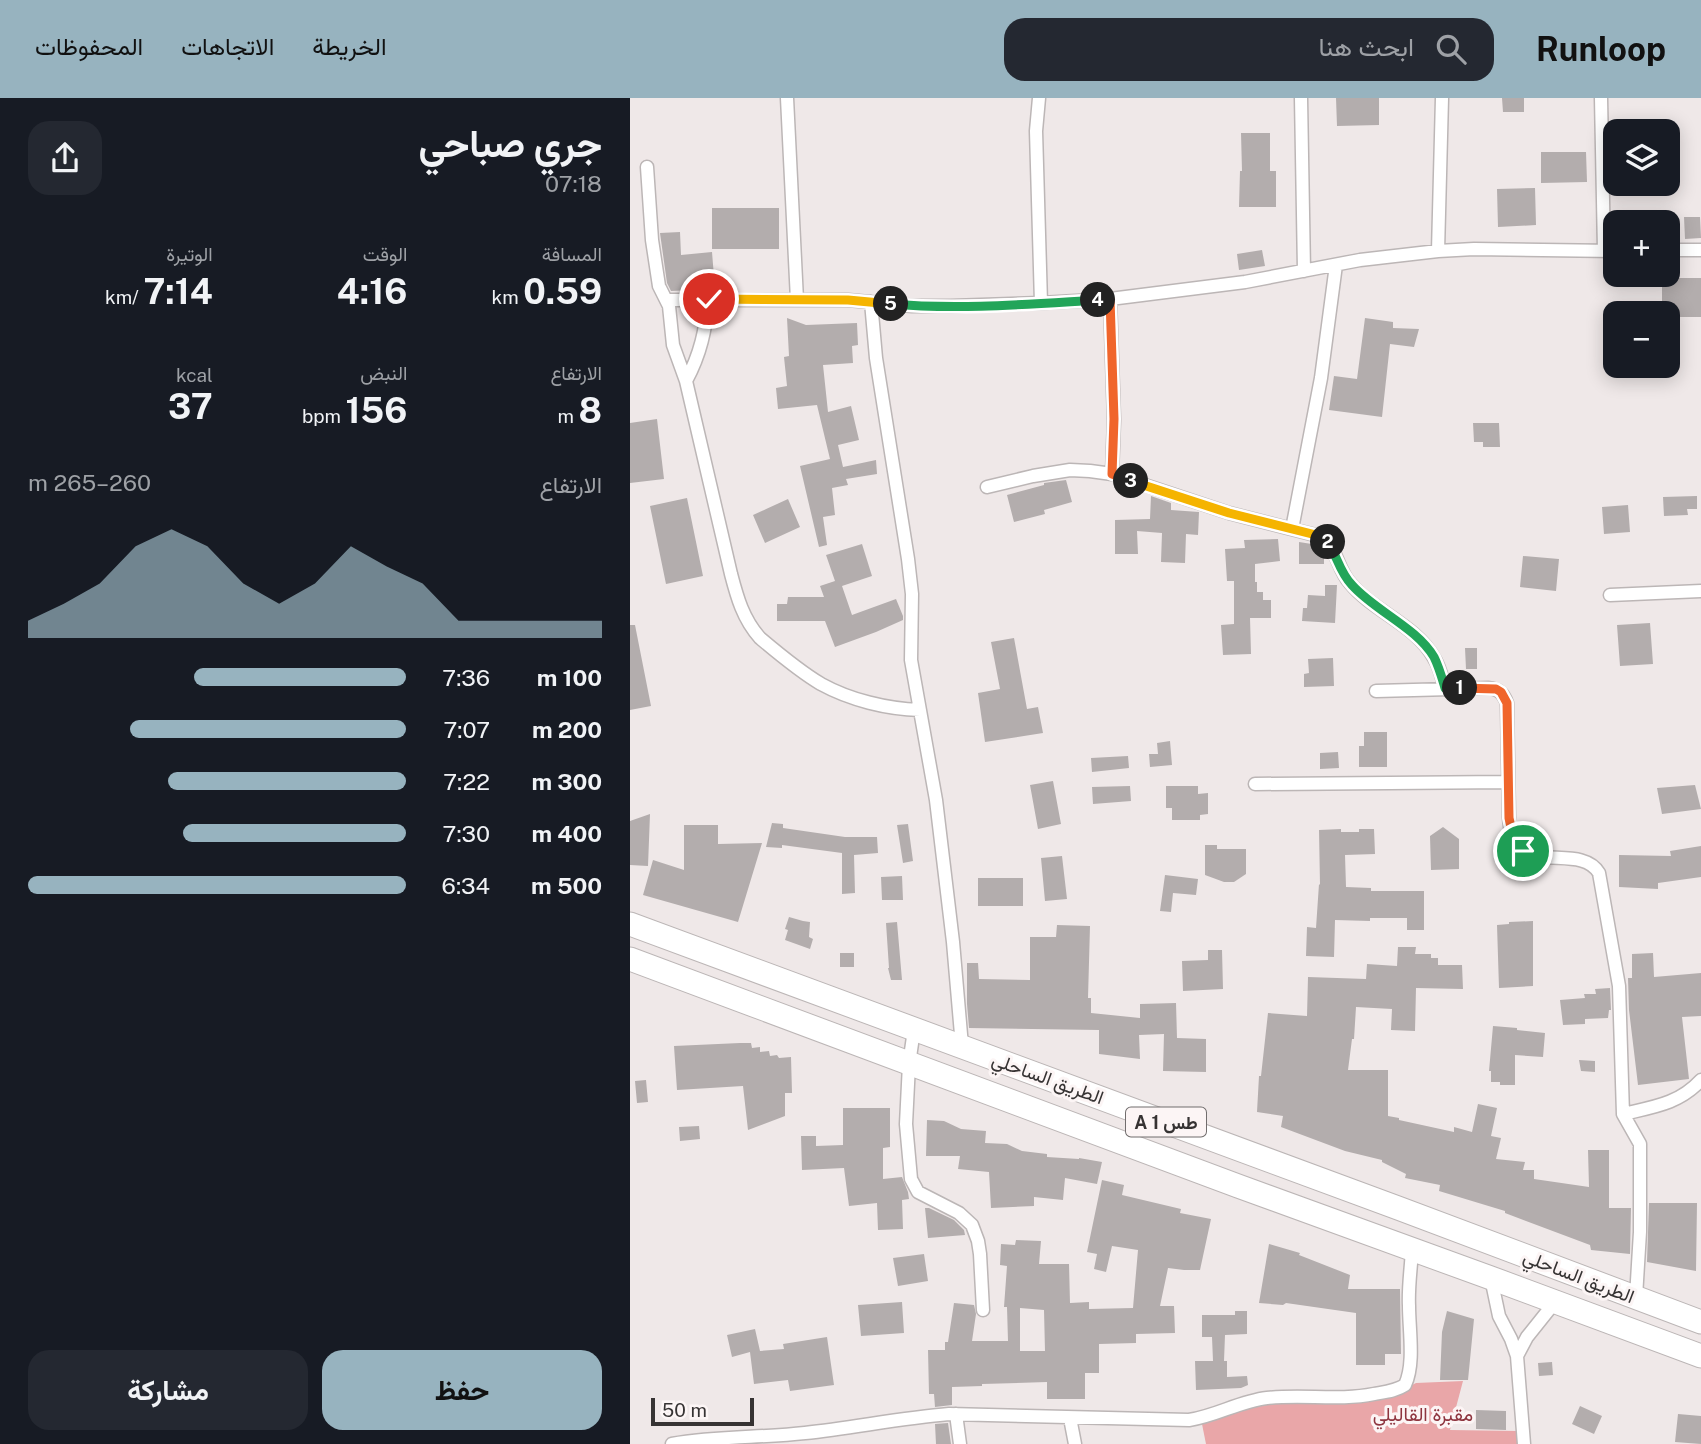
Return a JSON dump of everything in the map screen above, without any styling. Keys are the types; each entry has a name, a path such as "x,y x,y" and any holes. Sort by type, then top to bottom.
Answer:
{"highway":[{"name":"الطريق الساحلي","path":"630,924 1701,1322"},
{"name":"الطريق الساحلي","path":"630,959 1701,1356"}],"street":[{"path":"786,98 797,300"},
{"path":"1039,98 1036,131 1041,303"},
{"path":"1301,98 1304,271"},
{"path":"1438,251 1441,98"},
{"path":"1601,98 1608,210"},
{"path":"646,167 659,286 671,313 673,345 686,381 738,601 751,629 789,662 819,683 836,691 890,707 920,710"},
{"path":"667,300 797,300 925,306 1041,303 1110,299 1245,282 1405,254 1474,249 1603,251"},
{"path":"1680,250 1701,250"},
{"path":"1292,529 1321,378 1336,265"},
{"path":"686,381 704,339 709,299"},
{"path":"1110,299 1114,419 1112,474"},
{"path":"871,302 876,358 908,559 912,594 911,660 936,800 962,1046"},
{"path":"987,486 1070,470 1112,474 1229,513 1316,535 1327,541 1349,582 1361,595 1414,634 1428,649 1437,663 1445,688"},
{"path":"1610,595 1701,591"},
{"path":"1376,691 1496,689 1505,698 1509,818 1517,845 1532,855 1591,863 1599,873 1619,986 1623,1114 1640,1144 1640,1232 1636,1297"},
{"path":"1255,785 1508,782"},
{"path":"914,1030 906,1124 911,1179 918,1192 959,1213 972,1225 980,1254 984,1310"},
{"path":"1623,1114 1667,1104 1685,1095 1701,1080"},
{"path":"672,1444 787,1439 913,1418 956,1414 1189,1420 1263,1398 1353,1397 1401,1388 1408,1376 1408,1305 1412,1250"},
{"path":"1491,1278 1499,1316 1517,1356 1524,1444"},
{"path":"1517,1356 1527,1337 1555,1302"},
{"path":"956,1414 960,1444"},
{"path":"1070,1418 1075,1444"}],"green space":[{"name":"مقبرة القاليلي","path":"1463,1381 1450,1430 1517,1431 1518,1444 1206,1444 1202,1424 1261,1402 1357,1402 1376,1400 1416,1383"}],"building":[{"path":"1336,98 1379,98 1379,125 1337,126"},
{"path":"1502,98 1524,98 1524,112 1503,112"},
{"path":"1241,133 1270,133 1270,171 1276,171 1276,207 1239,207"},
{"path":"1541,152 1586,152 1587,182 1541,183"},
{"path":"1535,188 1536,225 1498,227 1497,189"},
{"path":"712,208 779,208 779,249 712,249"},
{"path":"1684,217 1700,217 1701,238 1685,239"},
{"path":"680,232 681,255 712,252 715,289 671,291 667,283 660,233"},
{"path":"1262,250 1265,266 1239,270 1237,254"},
{"path":"1680,278 1701,278 1701,317 1680,317 1680,301 1662,301 1662,287 1680,287"},
{"path":"787,318 806,325 857,323 858,345 852,346 853,363 823,365 828,412 851,406 859,440 838,445 843,467 876,460 877,474 846,479 848,485 832,488 835,515 823,517 827,545 819,547 800,466 830,459 817,405 778,409 776,388 787,386 784,357 789,356"},
{"path":"1365,318 1393,322 1393,328 1419,329 1414,347 1390,344 1382,417 1329,410 1334,376 1357,379"},
{"path":"657,419 664,479 630,483 630,423"},
{"path":"1473,423 1499,423 1500,447 1483,447 1483,442 1474,442"},
{"path":"1066,480 1072,502 1044,510 1045,514 1014,522 1007,495 1044,483"},
{"path":"1151,496 1171,503 1171,510 1199,512 1198,535 1186,534 1185,563 1161,562 1162,533 1137,531 1138,554 1115,554 1115,520 1150,519"},
{"path":"1697,496 1697,509 1687,509 1688,515 1664,516 1663,497"},
{"path":"687,498 703,576 666,584 650,506"},
{"path":"788,499 800,527 765,543 753,515"},
{"path":"1628,505 1630,532 1604,534 1602,507"},
{"path":"1278,539 1280,561 1255,564 1257,592 1263,592 1263,600 1271,600 1271,618 1250,618 1251,654 1223,655 1221,625 1234,624 1234,581 1227,581 1225,549 1245,548 1244,540"},
{"path":"1299,542 1318,545 1324,553 1324,564 1299,564"},
{"path":"862,544 872,576 842,586 852,615 896,599 903,620 835,647 825,621 777,621 777,604 787,604 788,597 824,597 820,586 835,581 826,555"},
{"path":"1523,556 1559,559 1556,591 1520,587"},
{"path":"1325,585 1337,585 1335,623 1302,621 1308,595 1325,596"},
{"path":"1650,623 1653,664 1620,666 1617,625"},
{"path":"630,625 635,625 651,706 630,710"},
{"path":"1014,638 1027,709 1038,707 1043,733 985,742 978,693 1000,689 991,642"},
{"path":"1465,648 1477,648 1477,669 1466,669"},
{"path":"1333,658 1334,686 1304,687 1304,674 1309,673 1308,659"},
{"path":"1364,732 1387,732 1387,767 1359,767 1359,746 1364,746"},
{"path":"1170,741 1172,765 1150,767 1149,754 1158,754 1157,743"},
{"path":"1338,752 1339,768 1320,769 1320,753"},
{"path":"1128,756 1129,768 1092,772 1091,758"},
{"path":"1053,781 1061,824 1038,829 1030,785"},
{"path":"1695,785 1701,809 1662,814 1657,788"},
{"path":"1130,786 1131,801 1093,804 1092,787"},
{"path":"1166,786 1198,786 1198,794 1208,793 1208,814 1200,815 1200,820 1172,820 1172,808 1166,808"},
{"path":"650,814 648,866 630,865 630,821"},
{"path":"772,823 783,824 783,828 845,837 877,837 878,853 854,855 855,893 842,894 842,853 782,845 782,848 766,847"},
{"path":"908,824 913,861 903,863 897,825"},
{"path":"684,825 718,825 718,844 762,843 738,922 643,895 653,860 684,870"},
{"path":"1443,827 1459,839 1459,869 1431,870 1430,836"},
{"path":"1341,829 1341,832 1359,832 1359,829 1374,829 1375,854 1345,855 1346,887 1371,888 1371,891 1424,891 1424,930 1407,930 1407,918 1335,920 1334,957 1306,956 1307,927 1316,928 1320,885 1319,830"},
{"path":"1205,845 1217,845 1217,849 1246,849 1246,874 1234,882 1224,882 1205,875"},
{"path":"1701,846 1701,877 1658,883 1658,889 1619,887 1619,855 1671,856 1670,851"},
{"path":"1062,856 1067,899 1045,901 1041,858"},
{"path":"1165,875 1198,879 1196,895 1173,893 1171,912 1160,911"},
{"path":"902,876 903,900 882,900 881,877"},
{"path":"978,878 1023,878 1023,906 978,906"},
{"path":"789,917 810,922 809,937 813,939 810,949 785,940"},
{"path":"1533,921 1533,986 1499,988 1497,925"},
{"path":"897,922 902,980 891,980 886,923"},
{"path":"1057,925 1090,926 1088,998 1091,998 1091,1013 1140,1018 1140,1004 1176,1003 1177,1038 1206,1039 1206,1072 1163,1071 1164,1034 1139,1035 1140,1059 1099,1054 1099,1030 969,1028 967,963 978,963 979,979 1030,980 1030,937 1056,937"},
{"path":"1398,947 1416,947 1415,954 1431,954 1431,958 1438,958 1438,965 1462,965 1463,989 1416,988 1415,1031 1391,1030 1392,1009 1356,1007 1348,1070 1388,1070 1388,1116 1399,1120 1454,1132 1454,1127 1472,1132 1478,1104 1497,1108 1491,1136 1501,1138 1496,1159 1525,1162 1523,1170 1534,1170 1534,1179 1589,1187 1588,1150 1609,1150 1609,1208 1631,1208 1630,1254 1591,1250 1590,1245 1505,1211 1439,1191 1440,1185 1405,1178 1406,1174 1382,1160 1345,1151 1281,1127 1283,1116 1257,1112 1268,1013 1307,1016 1308,977 1366,979 1367,964 1397,966"},
{"path":"1208,950 1222,950 1223,989 1183,991 1182,961 1208,960"},
{"path":"840,953 854,953 854,967 840,967"},
{"path":"1653,953 1654,977 1701,973 1701,1016 1682,1017 1689,1079 1638,1085 1628,978 1632,978 1632,954"},
{"path":"1610,988 1611,1010 1608,1018 1585,1019 1585,1024 1563,1025 1560,1000 1585,998 1584,994 1596,994 1595,989"},
{"path":"1493,1026 1545,1033 1543,1057 1515,1055 1515,1085 1491,1082 1489,1071"},
{"path":"751,1043 752,1048 760,1047 760,1052 769,1051 770,1056 791,1057 792,1093 785,1093 785,1116 748,1130 743,1086 677,1090 674,1046"},
{"path":"1579,1060 1595,1061 1595,1072 1581,1071"},
{"path":"646,1080 648,1102 637,1103 635,1081"},
{"path":"843,1108 890,1108 890,1147 883,1148 883,1179 902,1177 908,1192 909,1199 902,1200 903,1229 878,1230 877,1203 849,1206 844,1168 802,1170 801,1136 816,1136 816,1146 843,1145"},
{"path":"927,1120 944,1121 961,1129 986,1131 985,1143 1007,1144 1022,1151 1047,1154 1047,1157 1102,1162 1097,1184 1065,1178 1063,1200 1034,1197 1034,1206 991,1208 989,1172 958,1169 960,1156 926,1156"},
{"path":"699,1126 700,1139 680,1141 679,1127"},
{"path":"1102,1180 1124,1185 1122,1195 1181,1209 1180,1213 1211,1219 1200,1270 1168,1268 1160,1306 1174,1306 1175,1333 1136,1334 1136,1343 1099,1344 1099,1373 1085,1373 1085,1399 1047,1399 1047,1382 982,1384 952,1387 952,1405 935,1407 934,1394 929,1394 928,1350 945,1350 954,1303 974,1305 976,1314 972,1341 1008,1341 1007,1307 1004,1307 1007,1266 1000,1265 1001,1244 1015,1245 1016,1240 1041,1241 1039,1264 1069,1264 1070,1303 1089,1302 1089,1309 1133,1308 1138,1250 1112,1246 1106,1272 1094,1269 1097,1254 1087,1252","holes":["1020,1308 1044,1310 1045,1351 1020,1351"]},
{"path":"1649,1203 1697,1203 1696,1271 1647,1262"},
{"path":"925,1208 954,1220 964,1230 965,1235 928,1238"},
{"path":"1269,1244 1300,1253 1299,1255 1350,1275 1348,1289 1400,1289 1401,1354 1385,1354 1385,1365 1356,1365 1356,1313 1286,1303 1259,1303"},
{"path":"924,1254 928,1281 898,1286 893,1258"},
{"path":"902,1302 904,1333 861,1336 858,1305"},
{"path":"1235,1311 1247,1311 1247,1334 1225,1335 1224,1361 1227,1361 1227,1377 1247,1376 1248,1385 1241,1388 1196,1390 1195,1361 1213,1361 1212,1337 1202,1337 1202,1315 1235,1315"},
{"path":"1447,1311 1474,1319 1468,1380 1440,1380 1442,1332"},
{"path":"755,1329 760,1351 784,1349 783,1344 827,1337 834,1385 790,1391 788,1380 754,1384 750,1352 732,1357 727,1335"},
{"path":"1552,1362 1553,1375 1539,1376 1538,1363"},
{"path":"1580,1406 1602,1416 1594,1434 1572,1424"},
{"path":"1476,1410 1506,1411 1506,1430 1476,1429"},
{"path":"1678,1414 1701,1416 1701,1444 1675,1442"},
{"path":"948,1423 951,1444 936,1444 935,1424"}],"route":[{"path":"709,299 848,300 912,306 951,306 1110,299 1114,419 1112,474 1229,513 1323,537 1354,588 1414,634 1428,649 1437,663 1445,688 1489,688 1501,692 1507,703 1509,818 1513,837 1523,851"}]}
